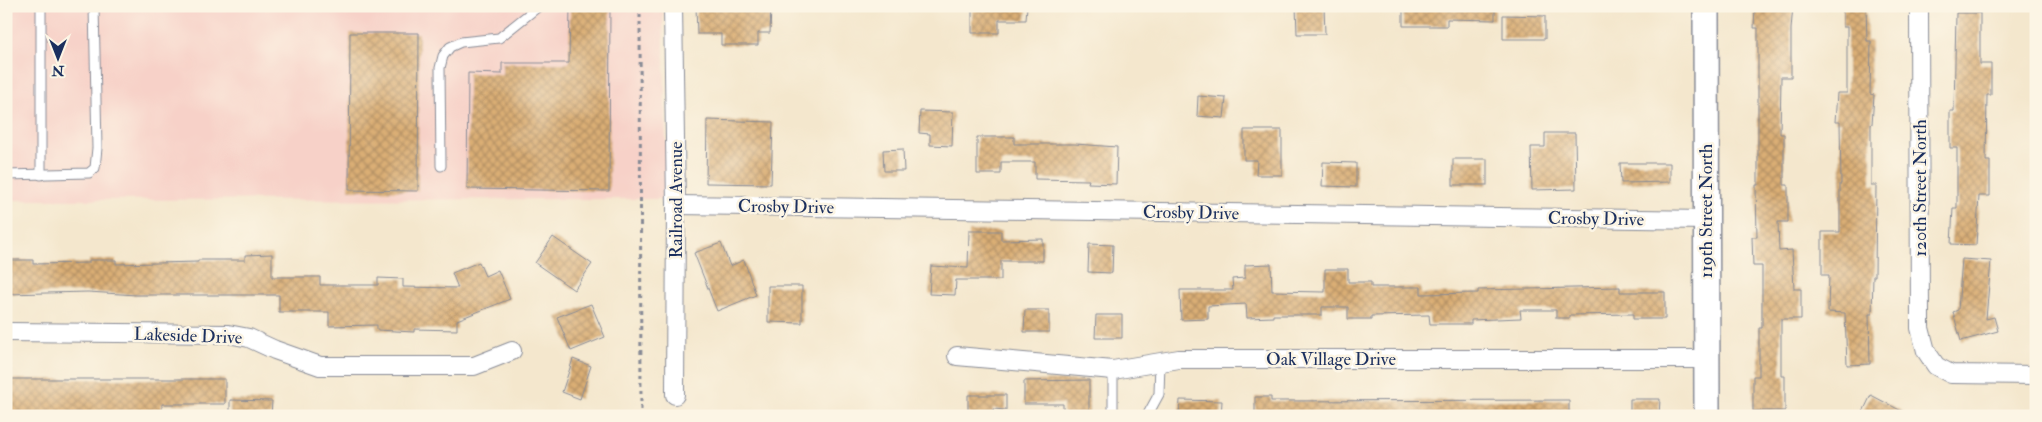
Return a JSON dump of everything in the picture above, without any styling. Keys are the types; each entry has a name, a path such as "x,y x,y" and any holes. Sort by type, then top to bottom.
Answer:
{"street":[{"name":"Railroad Avenue","path":"673,6 676,205 675,394"},
{"name":"119th Street North","path":"1706,6 1707,416"},
{"name":"120th Street North","path":"1919,6 1920,328 1926,351 1936,366 1951,374 2036,375"},
{"name":"Crosby Drive","path":"676,205 1706,220"},
{"name":"Lakeside Drive","path":"6,332 228,334 250,338 275,350 320,366 474,366 512,351"},
{"name":"Oak Village Drive","path":"957,356 1113,370 1179,360 1706,360"}],"lane":[{"path":"41,6 41,175"},
{"path":"6,175 88,173 95,168 97,148 94,6"},
{"path":"440,166 440,68 443,56 450,47 461,42 499,38 539,6"},
{"path":"1147,416 1160,394 1160,362"},
{"path":"1113,370 1113,416"}],"path":[{"path":"640,6 641,416"}],"shaded area":[{"path":"6,6 663,6 667,199 6,200"}],"building":[{"path":"570,6 610,6 609,191 467,189 468,73 502,74 502,63 569,63"},
{"path":"696,6 771,6 770,33 758,33 758,45 721,45 721,34 697,34"},
{"path":"1027,6 1026,20 999,20 999,33 972,33 972,7"},
{"path":"1296,6 1324,6 1325,34 1297,34"},
{"path":"1403,6 1495,6 1495,20 1447,19 1447,26 1403,26"},
{"path":"1755,6 1793,6 1791,77 1781,77 1780,134 1784,134 1784,185 1788,185 1788,222 1778,222 1779,251 1792,250 1794,289 1801,289 1801,319 1781,319 1781,376 1785,376 1785,411 1753,411 1753,376 1759,376 1759,328 1762,328 1762,266 1753,266 1752,237 1757,237 1756,185 1758,185 1758,28 1754,28"},
{"path":"1843,6 1866,6 1867,41 1871,41 1870,94 1874,95 1871,124 1871,185 1876,185 1875,276 1873,276 1872,314 1869,314 1870,364 1847,365 1845,313 1828,312 1829,275 1822,275 1822,232 1840,232 1840,122 1835,122 1837,93 1847,93 1847,27 1843,27"},
{"path":"1956,13 1980,13 1980,64 1991,64 1991,95 1987,95 1986,161 1990,161 1990,196 1979,196 1976,245 1951,244 1953,208 1957,208 1957,148 1950,148 1950,111 1954,111"},
{"path":"1503,15 1545,16 1545,39 1503,39"},
{"path":"350,33 419,33 418,191 349,190"},
{"path":"1198,96 1226,98 1224,118 1197,116"},
{"path":"920,111 953,112 952,146 930,145 930,134 919,133"},
{"path":"707,120 773,122 771,184 706,183"},
{"path":"1244,130 1282,130 1282,175 1256,175 1257,160 1244,160"},
{"path":"1545,133 1575,133 1576,189 1532,190 1531,147 1545,147"},
{"path":"977,137 1014,137 1014,144 1075,144 1117,147 1116,184 1088,183 1089,180 1035,179 1035,162 1001,162 1001,174 977,174"},
{"path":"903,149 904,171 884,171 883,150"},
{"path":"1453,159 1487,159 1487,185 1453,185"},
{"path":"1323,162 1356,163 1356,187 1322,186"},
{"path":"1620,163 1670,163 1670,182 1621,183"},
{"path":"969,231 1001,231 1001,240 1043,239 1043,261 1001,261 1001,280 956,280 955,295 929,294 931,266 968,268"},
{"path":"553,237 592,264 574,290 535,263"},
{"path":"721,243 730,266 744,260 756,295 717,311 694,253"},
{"path":"1089,244 1113,245 1112,273 1088,272"},
{"path":"272,254 272,277 320,277 320,285 378,285 378,278 403,279 403,287 458,288 452,273 479,262 485,276 498,270 510,299 457,320 457,330 414,329 414,332 377,330 377,325 329,326 329,312 279,312 279,295 137,295 88,292 6,294 6,260 33,260 33,264 89,263 89,260 116,260 116,264 245,260 245,255"},
{"path":"1962,259 1991,261 1986,319 1994,317 1998,331 1961,341 1953,312 1958,310"},
{"path":"1271,264 1272,291 1325,292 1325,269 1348,269 1348,282 1371,282 1371,287 1421,287 1421,294 1478,293 1478,290 1620,287 1620,292 1665,292 1665,319 1633,319 1633,314 1570,315 1570,318 1556,318 1556,310 1520,310 1521,318 1471,320 1471,324 1430,324 1429,315 1371,316 1371,319 1348,319 1348,307 1322,307 1322,315 1273,315 1273,317 1247,318 1246,304 1208,306 1208,319 1181,320 1180,290 1233,290 1232,279 1245,278 1245,265"},
{"path":"768,286 802,286 802,323 768,322"},
{"path":"591,304 605,337 571,351 557,317"},
{"path":"1025,310 1049,310 1049,332 1024,332"},
{"path":"1096,315 1122,315 1122,338 1095,338"},
{"path":"573,359 591,366 580,399 562,392"},
{"path":"6,379 225,379 225,404 162,404 162,412 67,413 67,415 6,414"},
{"path":"1089,380 1089,416 1063,416 1063,404 1024,404 1024,381"},
{"path":"968,395 1006,395 1006,410 993,409 993,416 968,416"},
{"path":"1871,395 1911,416 1861,416"},
{"path":"1255,397 1271,397 1271,401 1569,400 1569,416 1255,416"},
{"path":"1630,399 1660,399 1659,416 1630,416"},
{"path":"230,400 272,401 271,416 230,416"},
{"path":"1180,400 1222,401 1221,416 1179,416"}]}
